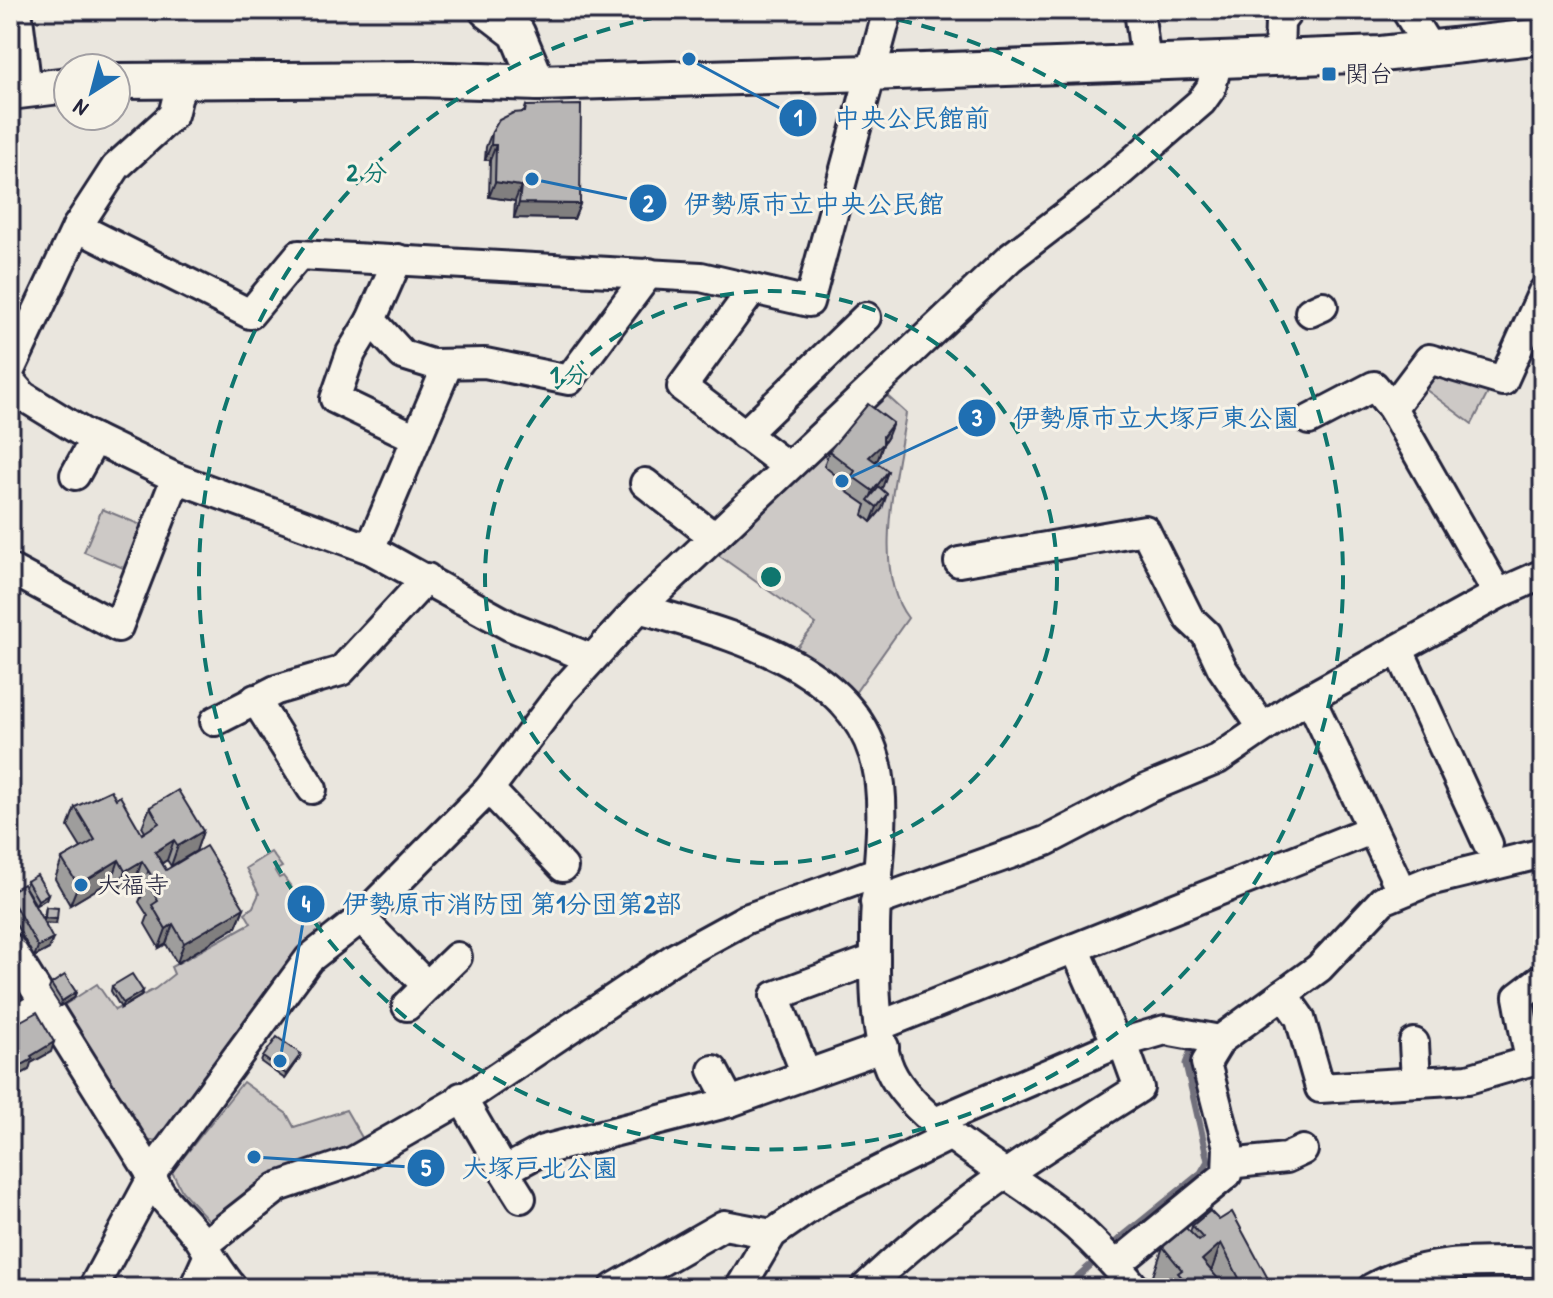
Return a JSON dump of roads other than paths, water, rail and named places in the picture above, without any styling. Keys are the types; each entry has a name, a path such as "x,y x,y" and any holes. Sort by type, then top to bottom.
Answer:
{"street":[{"path":"17,10 19,90 52,87"},
{"path":"487,10 517,33 538,83"},
{"path":"77,227 250,314 299,255 701,277 809,302 888,10"},
{"path":"1139,10 1146,63"},
{"path":"1279,55 1280,22 1289,10"},
{"path":"1406,10 1430,49"},
{"path":"132,81 538,83 869,73 1279,55 1381,54 1543,36"},
{"path":"93,1288 150,1182 151,1174 309,959 361,918 489,789 590,658 639,608 1010,258 1104,186 1182,120 1211,88 1218,59"},
{"path":"10,370 77,227 116,167 173,115 182,79"},
{"path":"398,259 371,320 351,353 335,399 416,438"},
{"path":"371,320 403,355 432,364 485,363 569,380 649,273"},
{"path":"753,289 682,387 787,466"},
{"path":"1392,408 1429,359 1501,389 1543,292"},
{"path":"744,435 866,317"},
{"path":"370,549 448,364"},
{"path":"10,381 23,396 95,439 176,478 370,549 510,626 590,658"},
{"path":"1309,420 1374,386 1392,408 1498,594"},
{"path":"75,475 95,439"},
{"path":"10,569 118,627 176,478"},
{"path":"645,483 714,537"},
{"path":"959,562 1145,530 1189,618 1206,634 1222,668 1262,727"},
{"path":"875,902 1218,759 1310,698 1498,594 1543,574"},
{"path":"215,721 255,699 341,671 427,578"},
{"path":"639,608 701,627 786,662 813,676 849,706 868,737 880,785 875,959 887,1063 896,1079 943,1128 1063,1215 1116,1265 1135,1288"},
{"path":"1399,650 1446,729 1485,811 1488,844"},
{"path":"1310,698 1401,890"},
{"path":"255,699 312,789"},
{"path":"489,789 563,867"},
{"path":"504,1171 543,1150 585,1136 657,1123 730,1102 806,1074 1075,948 1371,830"},
{"path":"1116,1265 1227,1174 1228,1147 1206,1063 1220,1040 1319,968 1383,900 1401,890 1543,853"},
{"path":"194,1288 206,1251 278,1187 354,1161 478,1090 673,959 746,919 877,872"},
{"path":"361,918 417,996 457,957"},
{"path":"10,948 42,1005 151,1174 157,1192 233,1288"},
{"path":"865,1288 908,1247 1004,1172 1139,1088 1075,948"},
{"path":"806,1074 775,996 875,959"},
{"path":"1283,994 1300,1018 1320,1088 1468,1079 1533,1071 1518,997 1543,978"},
{"path":"10,1024 42,1005"},
{"path":"740,1288 772,1234 824,1198 943,1128 1120,1044 1165,1030 1220,1040"},
{"path":"1414,1043 1416,1082"},
{"path":"713,1070 730,1102"},
{"path":"461,1097 521,1198"},
{"path":"1228,1164 1286,1158 1303,1150"},
{"path":"614,1288 724,1225 772,1234"},
{"path":"1372,1288 1397,1274 1425,1265 1543,1262"}],"waterway":[{"path":"1111,1246 1201,1173 1208,1161 1186,1064 1194,1042"},
{"path":"1065,1288 1094,1262"}],"place":[{"name":"中央公民館前","path":"689,59"},
{"name":"関台","path":"1329,74"},
{"name":"伊勢原市立中央公民館","path":"532,179"},
{"name":"伊勢原市立大塚戸東公園","path":"842,481"},
{"name":"大福寺","path":"81,885"},
{"name":"伊勢原市消防団 第1分団第2部","path":"280,1061"},
{"name":"大塚戸北公園","path":"254,1157"}]}
